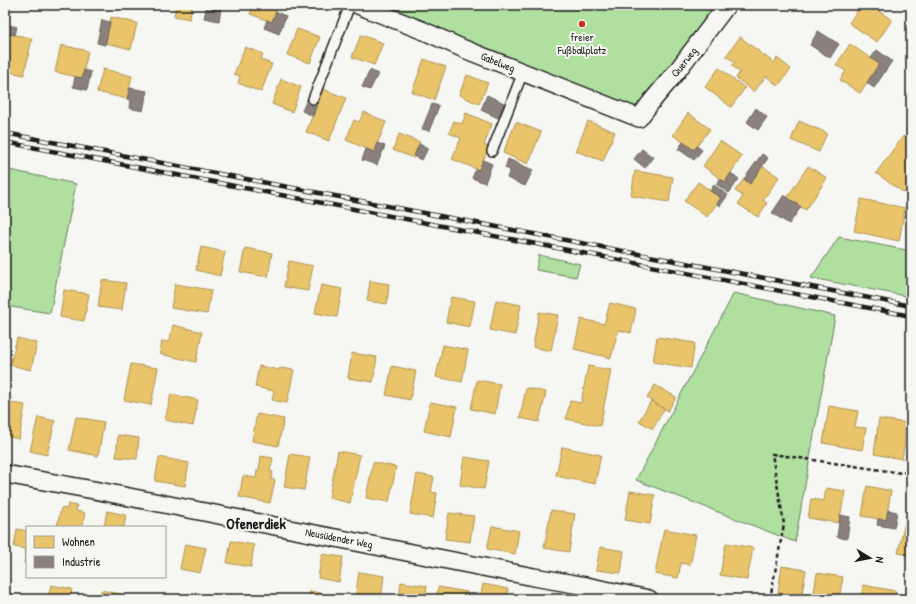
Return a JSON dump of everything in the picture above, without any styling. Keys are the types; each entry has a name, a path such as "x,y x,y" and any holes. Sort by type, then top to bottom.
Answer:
{"street":[{"name":"Gabelweg","path":"358,5 639,118"},
{"name":"Querweg","path":"639,118 727,5"},
{"name":"Neusüdender Weg","path":"5,474 99,491 649,599"}],"lane":[{"path":"313,99 350,5"},
{"path":"492,150 523,72"}],"path":[{"path":"770,599 784,524 772,454 902,473 911,470"}],"green space":[{"path":"356,5 726,5 639,118"},
{"path":"5,169 76,184 50,313 5,306"},
{"path":"839,237 911,251 911,297 811,278"},
{"path":"539,255 580,264 576,277 536,270"},
{"path":"734,293 835,316 795,542 636,480"}],"building: Wohnen":[{"path":"176,5 192,5 190,19 174,16"},
{"path":"254,5 278,5 272,22 250,14"},
{"path":"861,5 870,5 892,20 877,42 849,23"},
{"path":"111,17 137,23 131,49 106,43"},
{"path":"297,29 320,37 310,63 287,55"},
{"path":"5,33 32,38 24,75 5,71"},
{"path":"361,35 383,43 374,65 352,57"},
{"path":"740,37 774,63 777,58 791,69 778,86 766,76 754,92 736,78 740,72 732,66 735,62 726,56"},
{"path":"850,44 879,64 860,93 840,80 846,71 836,65"},
{"path":"61,45 88,51 82,78 55,72"},
{"path":"245,47 263,54 261,60 272,64 261,92 238,83 240,76 234,74"},
{"path":"424,59 446,67 434,100 412,92"},
{"path":"719,68 745,88 731,107 705,87"},
{"path":"103,69 132,76 127,99 97,92"},
{"path":"467,75 488,83 479,104 459,95"},
{"path":"281,79 301,87 292,112 272,104"},
{"path":"323,89 346,98 329,141 306,132"},
{"path":"364,112 386,122 374,152 346,140 354,120 359,122"},
{"path":"466,113 492,124 484,145 489,147 479,170 452,159 461,138 449,133 454,121 462,124"},
{"path":"688,113 710,129 694,150 673,135"},
{"path":"588,121 615,132 603,161 576,151"},
{"path":"799,121 827,133 819,152 791,140"},
{"path":"516,122 541,132 528,164 503,153"},
{"path":"399,134 420,142 414,158 393,150"},
{"path":"903,136 911,141 911,183 904,193 876,173"},
{"path":"720,141 742,156 725,182 703,166"},
{"path":"762,166 779,177 763,200 767,203 758,217 738,204 743,196 735,191 744,179 750,184"},
{"path":"808,166 827,178 806,210 787,198"},
{"path":"635,171 673,177 669,202 631,196"},
{"path":"698,182 721,198 707,217 684,201"},
{"path":"861,199 905,208 899,241 854,231"},
{"path":"201,247 225,252 220,276 196,270"},
{"path":"245,248 272,253 268,277 240,272"},
{"path":"289,261 313,266 308,291 284,287"},
{"path":"102,280 126,283 122,310 98,307"},
{"path":"370,281 389,284 387,304 367,301"},
{"path":"175,284 211,290 207,314 171,308"},
{"path":"321,285 342,289 337,317 315,313"},
{"path":"64,290 89,294 84,321 60,317"},
{"path":"451,297 475,301 470,327 446,322"},
{"path":"496,300 521,305 515,335 490,330"},
{"path":"610,303 636,309 631,333 618,330 611,358 574,349 581,319 604,324"},
{"path":"539,312 558,315 551,351 533,347"},
{"path":"173,325 202,332 196,362 160,354 162,341 169,342"},
{"path":"657,337 695,343 691,368 653,362"},
{"path":"17,338 37,343 31,370 10,365"},
{"path":"443,345 468,350 462,382 436,377"},
{"path":"352,353 377,357 373,382 348,378"},
{"path":"131,364 158,368 151,405 124,400"},
{"path":"259,366 279,370 280,368 294,370 287,403 272,400 274,391 255,387"},
{"path":"392,366 416,371 410,400 386,395"},
{"path":"588,366 611,370 600,426 566,419 570,401 581,403"},
{"path":"477,380 500,384 495,414 471,409"},
{"path":"655,385 676,397 668,411 647,398"},
{"path":"526,388 546,392 539,422 520,418"},
{"path":"171,394 198,400 193,426 165,420"},
{"path":"651,401 664,409 653,429 639,421"},
{"path":"5,402 25,405 19,439 5,436"},
{"path":"430,402 457,407 451,437 424,431"},
{"path":"829,406 858,411 855,427 866,428 862,450 823,443"},
{"path":"257,414 284,419 278,446 252,441"},
{"path":"38,417 55,421 47,455 30,451"},
{"path":"76,417 104,422 98,456 69,450"},
{"path":"879,419 908,423 902,459 874,454"},
{"path":"118,435 139,438 137,459 116,457"},
{"path":"562,447 601,455 595,484 556,476"},
{"path":"338,451 360,455 350,503 329,498"},
{"path":"290,454 310,457 304,490 284,487"},
{"path":"261,456 273,458 270,471 273,472 271,480 275,480 270,503 239,497 243,476 256,478"},
{"path":"159,457 189,463 185,486 155,481"},
{"path":"464,457 489,461 484,489 460,485"},
{"path":"373,462 396,467 389,502 366,498"},
{"path":"417,474 434,477 431,492 437,493 433,518 410,514"},
{"path":"867,486 891,491 886,520 862,516"},
{"path":"826,488 845,491 839,523 808,518 811,499 824,501"},
{"path":"630,491 655,495 650,524 625,520"},
{"path":"68,504 77,506 76,511 85,513 82,526 57,526 61,508 67,509"},
{"path":"551,510 575,514 569,552 544,548"},
{"path":"107,511 126,515 124,526 104,526"},
{"path":"449,513 474,516 470,542 445,539"},
{"path":"907,513 911,514 911,555 898,553"},
{"path":"492,526 519,531 515,554 487,549"},
{"path":"17,529 26,531 26,549 14,547"},
{"path":"664,529 696,535 690,565 681,563 678,578 655,574"},
{"path":"231,541 254,545 251,567 227,563"},
{"path":"726,543 753,548 747,580 720,575"},
{"path":"185,544 206,548 200,573 180,569"},
{"path":"600,547 624,551 621,573 596,570"},
{"path":"26,549 26,563 24,563"},
{"path":"322,554 343,557 339,582 318,578"},
{"path":"782,566 806,570 801,599 777,599"},
{"path":"359,572 384,576 381,599 355,599"},
{"path":"817,573 843,577 839,599 813,599"},
{"path":"401,582 427,586 425,599 399,599"},
{"path":"483,584 508,589 507,599 480,599"},
{"path":"51,585 72,589 70,599 48,599"},
{"path":"863,585 896,591 894,599 861,599"},
{"path":"438,587 467,592 466,599 436,599"},
{"path":"101,590 120,594 120,599 99,599"},
{"path":"310,591 339,597 338,599 309,599"}],"building: Industrie":[{"path":"207,5 221,8 219,21 204,18"},
{"path":"276,12 286,16 279,34 264,28 267,20 272,22"},
{"path":"102,20 110,22 105,45 97,43"},
{"path":"5,24 17,27 15,35 5,33"},
{"path":"818,31 839,44 830,58 810,45"},
{"path":"877,50 892,61 874,88 867,83 879,64 871,58"},
{"path":"84,70 91,72 87,90 73,87 75,77 82,78"},
{"path":"370,70 378,74 370,90 362,87"},
{"path":"130,88 147,91 143,111 129,108 130,100 127,99"},
{"path":"487,95 504,103 498,118 481,110"},
{"path":"308,97 318,101 313,116 302,111"},
{"path":"432,104 439,106 429,131 422,129"},
{"path":"756,108 767,117 758,130 747,122"},
{"path":"683,142 694,150 697,146 702,150 694,160 678,149"},
{"path":"377,143 385,146 377,165 362,160 366,149 374,152"},
{"path":"419,144 428,148 422,160 414,156"},
{"path":"642,149 653,157 645,168 634,159"},
{"path":"762,154 768,158 750,184 744,179"},
{"path":"508,159 533,170 525,186 507,178 510,170 505,168"},
{"path":"483,160 492,164 485,183 472,178 476,169 479,170"},
{"path":"731,173 739,179 729,193 716,184 720,179 725,182"},
{"path":"714,185 728,195 720,206 717,204 721,198 710,191"},
{"path":"784,195 801,207 789,224 772,213"},
{"path":"909,418 911,418 911,436 906,435"},
{"path":"888,510 897,512 894,528 877,525 878,519 886,520"},
{"path":"840,515 850,517 847,539 837,537"}],"railway":[{"path":"5,133 911,306"},
{"path":"5,142 911,316"}],"place":[{"name":"freier Fußballplatz","path":"582,24"}],"district":[{"name":"Ofenerdiek","path":"256,524"}]}
